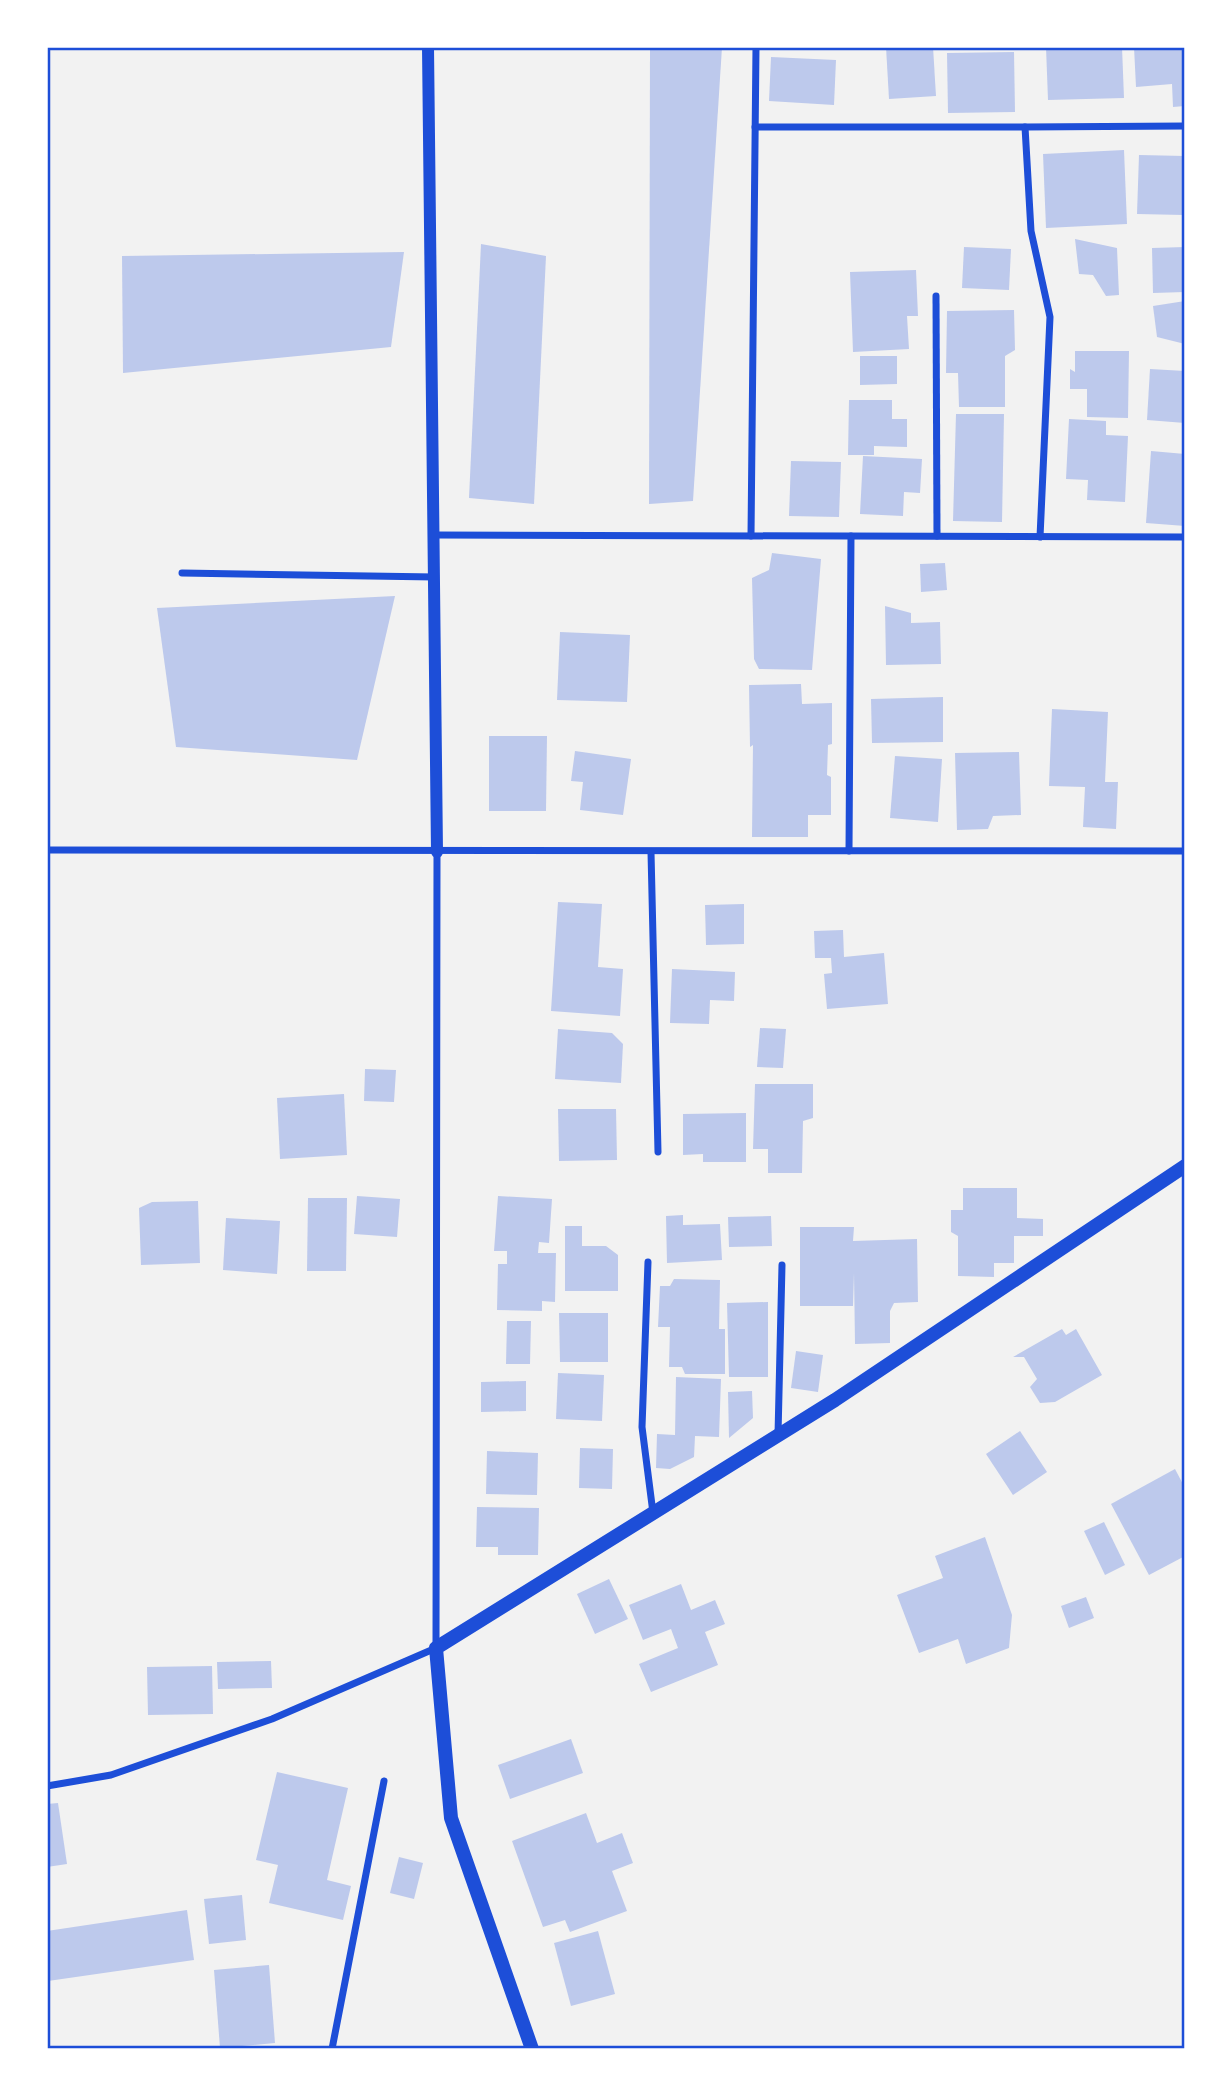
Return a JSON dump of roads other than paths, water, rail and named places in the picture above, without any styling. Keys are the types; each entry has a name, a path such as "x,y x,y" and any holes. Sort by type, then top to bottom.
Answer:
{"main road":[{"path":"532,2049 451,1818 436,1648 778,1436 1185,1166"}],"street":[{"path":"47,1786 111,1775 272,1719 436,1648 437,852 428,47"},
{"path":"751,536 756,47"},
{"path":"755,127 1185,126"},
{"path":"1025,127 1031,231 1050,317 1040,537"},
{"path":"936,296 937,536"},
{"path":"435,535 1185,537"},
{"path":"849,851 851,536"},
{"path":"182,573 435,577"},
{"path":"47,850 1185,851"},
{"path":"652,852 658,1152"},
{"path":"648,1262 642,1427 653,1513"},
{"path":"778,1436 782,1265"},
{"path":"332,2049 384,1781"}]}
